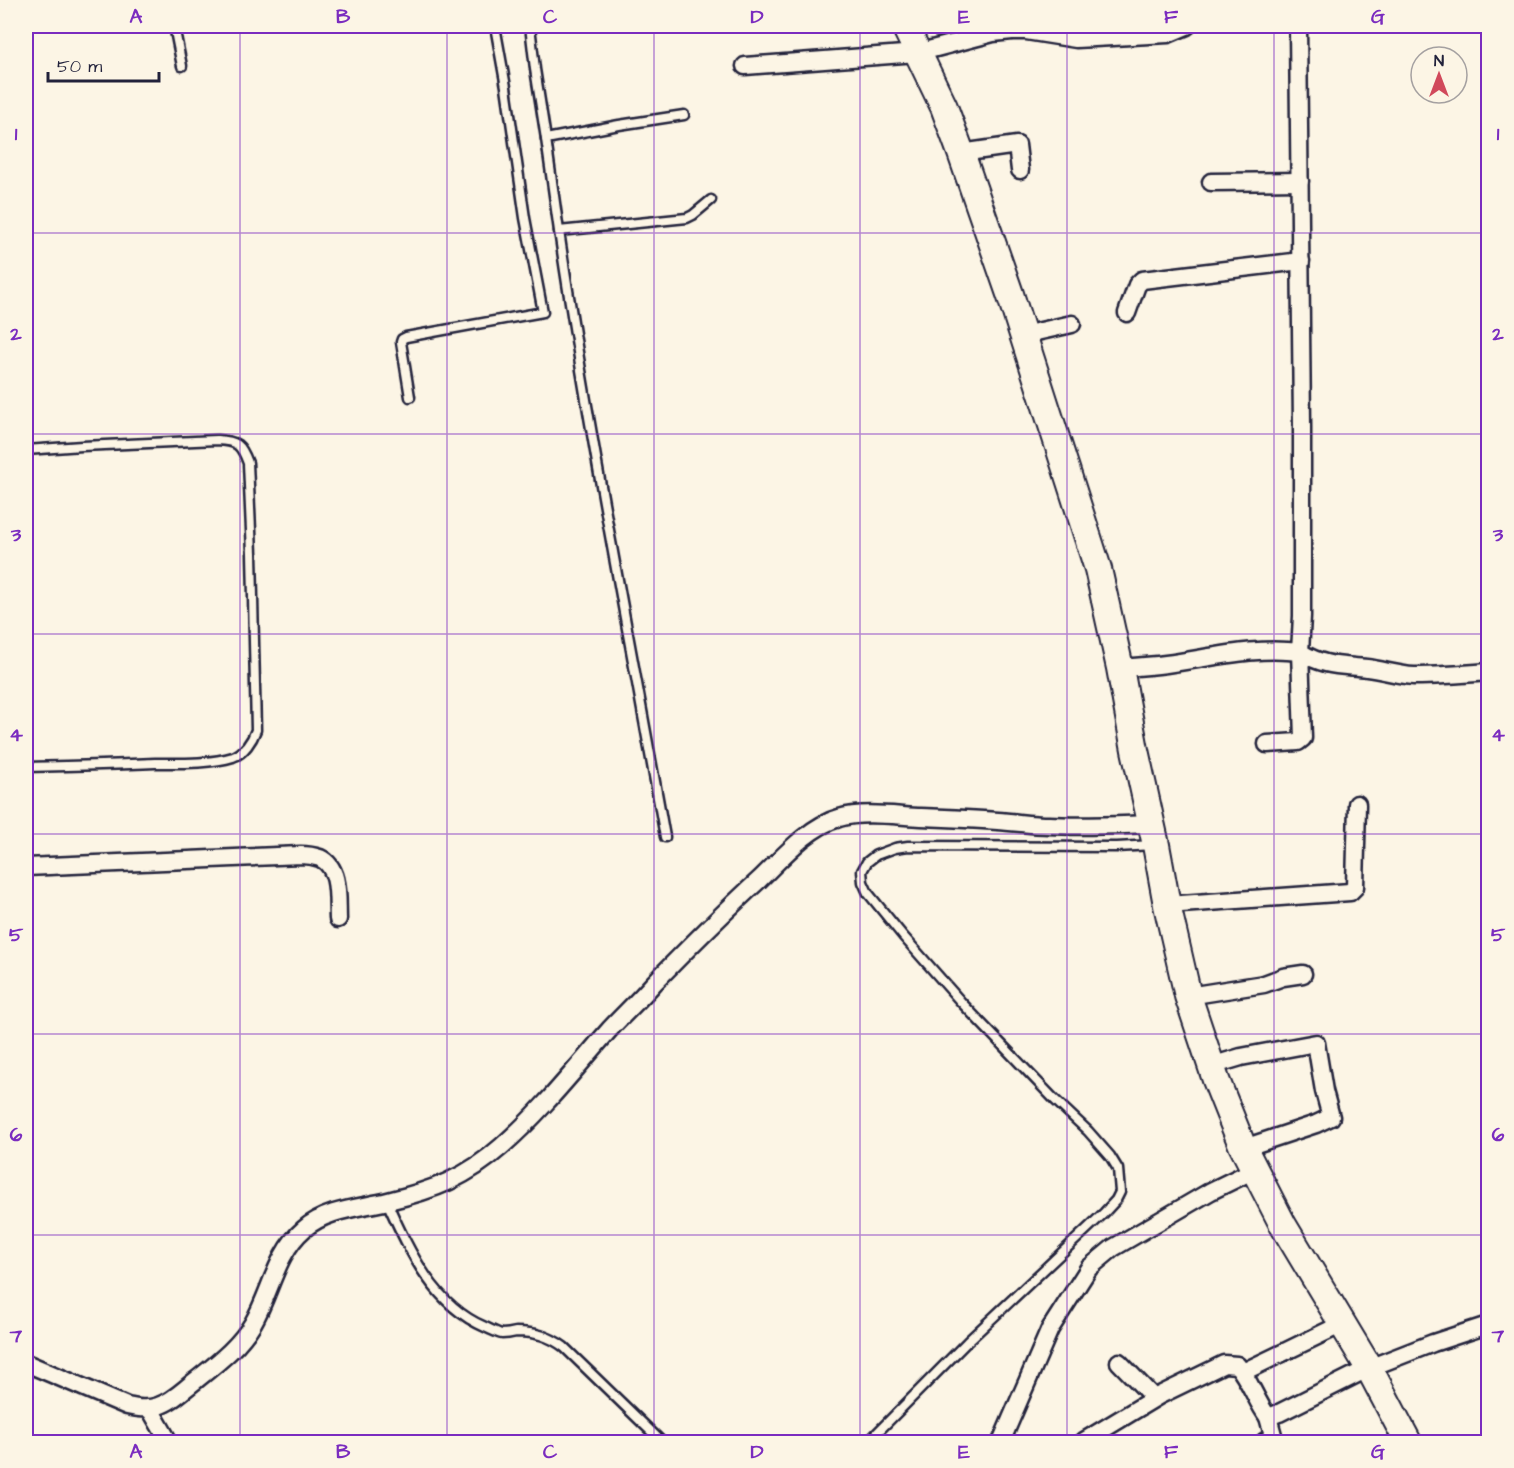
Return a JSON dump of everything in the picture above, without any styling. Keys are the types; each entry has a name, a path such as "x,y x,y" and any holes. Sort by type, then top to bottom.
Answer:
{"main road":[{"path":"905,26 933,80 961,153 1010,294 1098,569 1167,905 1188,996 1211,1066 1249,1159 1283,1225 1368,1368 1408,1443"}],"street":[{"path":"745,66 917,53 993,33 1012,31 1087,39 1168,34 1187,26"},
{"path":"1267,744 1298,741 1303,738 1300,652 1302,580 1301,261 1298,26"},
{"path":"961,153 1017,145 1020,170"},
{"path":"1211,182 1300,181"},
{"path":"1127,314 1137,285 1142,280 1301,261"},
{"path":"1023,335 1072,324"},
{"path":"1120,668 1165,664 1232,653 1283,650 1300,652 1313,660 1329,665 1368,668 1399,674 1438,675 1488,672"},
{"path":"1167,905 1350,892 1355,887 1357,804"},
{"path":"26,1363 139,1409 161,1406 172,1399 219,1362 241,1341 254,1322 286,1249 300,1232 324,1216 387,1202 439,1187 471,1169 502,1146 555,1094 612,1027 673,964 745,892 795,846 823,824 848,816 863,815 1099,826 1154,834"},
{"path":"26,867 301,855 317,857 325,861 332,869 336,883 338,919"},
{"path":"1188,996 1264,984 1283,977 1303,974"},
{"path":"1001,1443 1050,1329 1089,1268 1113,1248 1211,1191 1249,1159 1331,1117 1326,1101 1317,1043 1241,1057 1211,1066"},
{"path":"1243,1372 1342,1324"},
{"path":"1268,1417 1368,1368 1488,1325"},
{"path":"1119,1362 1154,1398"},
{"path":"1084,1441 1154,1398 1224,1364 1237,1365 1243,1372 1268,1417 1273,1435 1264,1443"},
{"path":"150,1409 169,1443"}],"lane":[{"path":"174,26 182,66"},
{"path":"410,398 402,339 543,312 525,218 495,26"},
{"path":"530,26 559,231 601,492 665,837"},
{"path":"546,139 684,115"},
{"path":"559,231 687,218 711,200"},
{"path":"26,450 217,440 232,441 240,447 248,463 256,730 253,739 235,756 217,760 26,768"},
{"path":"868,1443 967,1342 1104,1213 1120,1192 1118,1169 1110,1156 962,1003 903,936 868,893 863,882 862,871 867,862 876,855 908,846 1117,847 1154,834"},
{"path":"387,1202 420,1268 440,1294 458,1312 502,1334 518,1332 551,1338 564,1347 662,1443"}]}
